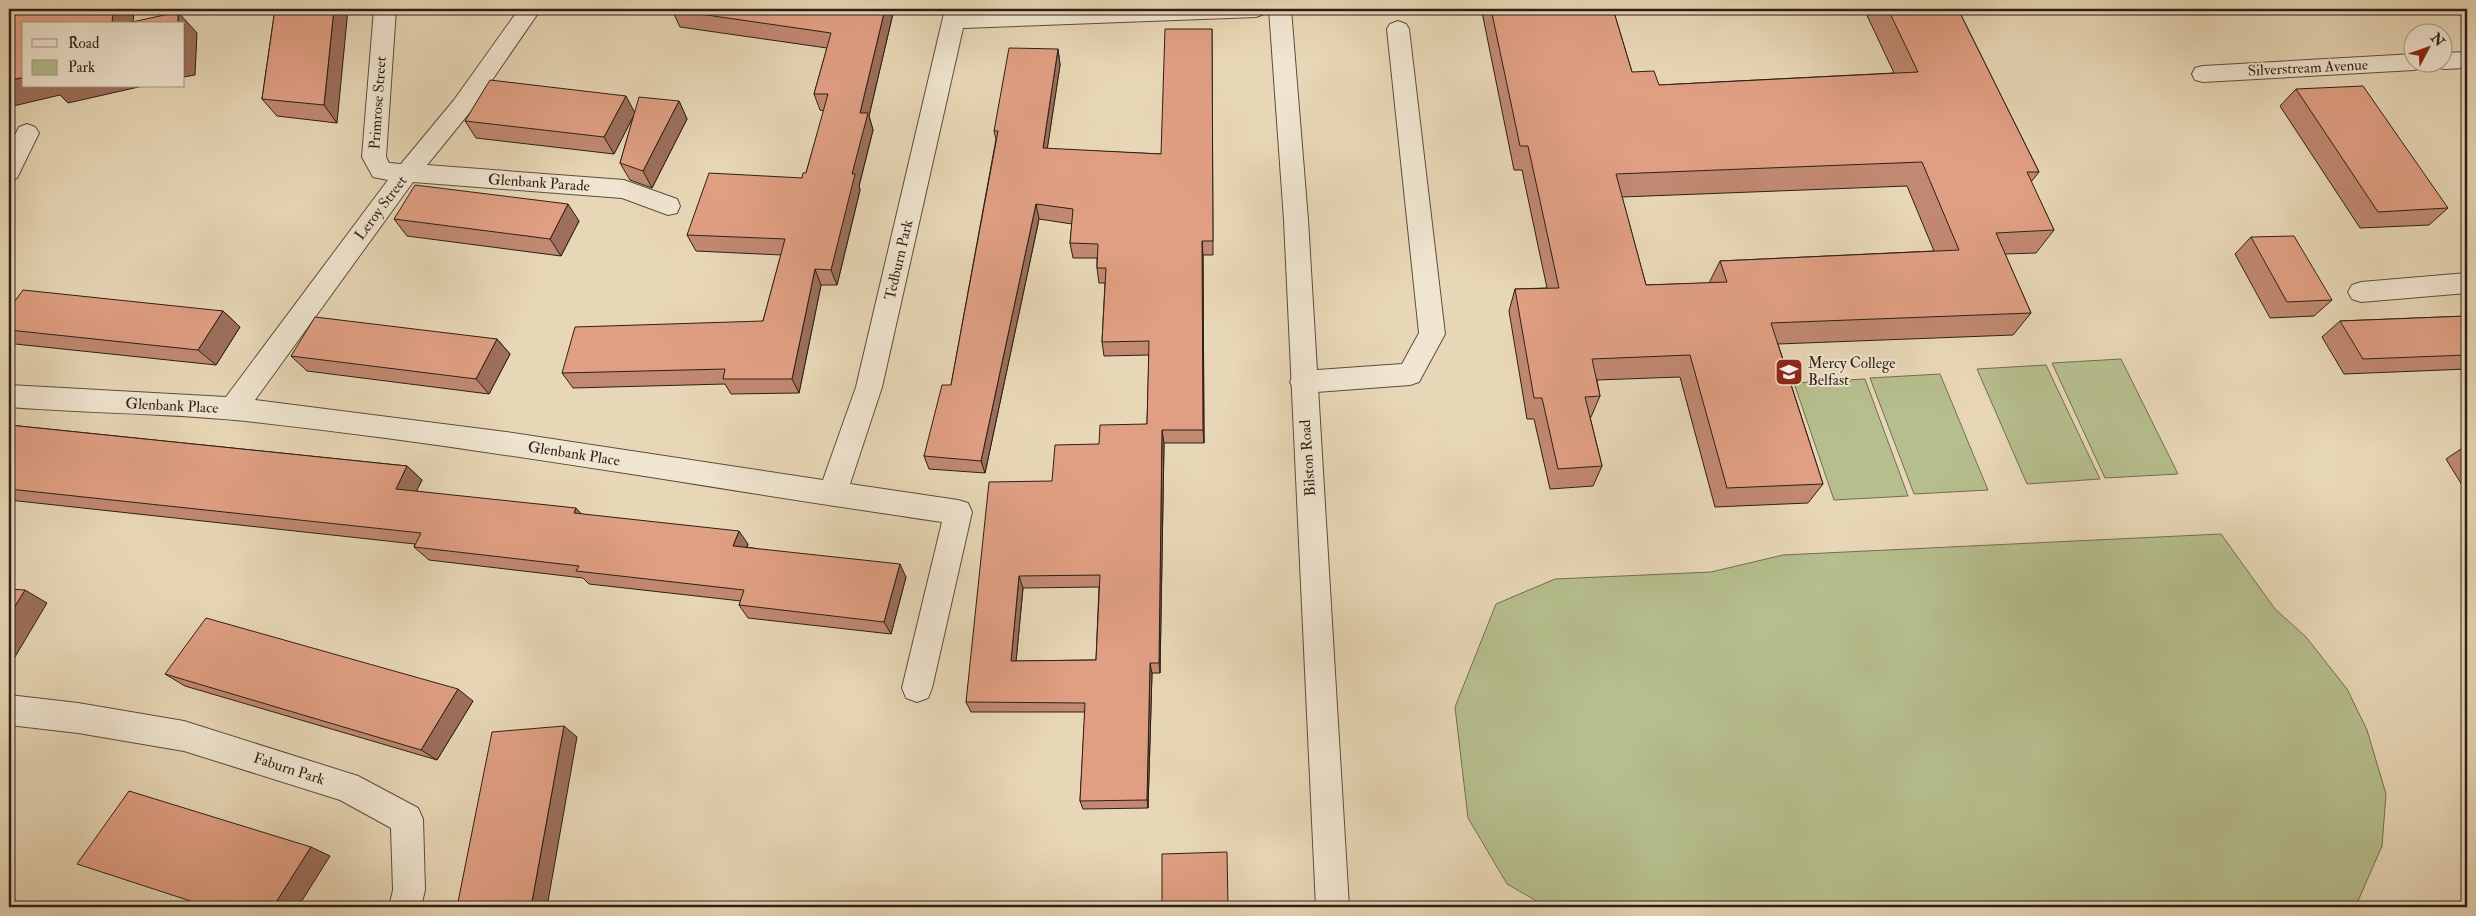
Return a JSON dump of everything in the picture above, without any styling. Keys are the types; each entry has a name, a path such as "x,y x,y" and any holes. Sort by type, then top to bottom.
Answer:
{"street":[{"name":"Primrose Street","path":"385,9 374,157 381,171 406,174"},
{"name":"Leroy Street","path":"233,409 406,174 462,106 530,9"},
{"name":"Tedburn Park","path":"832,495 869,386 956,15 1256,9"},
{"name":"Bilston Road","path":"1280,9 1296,220 1303,382 1319,630 1333,907"},
{"path":"1303,382 1410,374 1432,334 1398,29"},
{"path":"2454,61 2467,60"},
{"name":"Silverstream Avenue","path":"2203,74 2404,63"},
{"path":"9,172 28,133"},
{"name":"Glenbank Parade","path":"406,174 624,189 668,206"},
{"path":"2361,292 2467,283"},
{"name":"Glenbank Place","path":"9,396 233,409 518,445 832,495 958,512 917,688"},
{"name":"Faburn Park","path":"9,710 78,718 184,736 347,787 407,819 409,890 405,907"}],"green space":[{"path":"2121,359 2178,474 2105,478 2052,363"},
{"path":"2046,365 2100,479 2027,484 1977,369"},
{"path":"1940,374 1988,490 1914,494 1870,378"},
{"path":"1865,379 1908,496 1834,500 1794,383"},
{"path":"2221,534 2275,609 2306,637 2347,689 2367,730 2386,794 2382,846 2358,901 2346,907 1547,907 1507,884 1468,818 1455,707 1496,604 1555,579 1711,572 1783,555"}],"building":[{"path":"9,9 113,9 112,22 22,22 22,78 9,81"},
{"path":"275,9 334,9 324,105 262,99"},
{"path":"673,9 885,9 860,113 868,113 852,174 855,174 831,270 815,269 792,379 723,379 725,369 562,373 575,327 763,321 785,239 687,235 709,173 802,178 803,173 806,173 828,94 814,94 831,33"},
{"path":"1491,9 1613,9 1632,72 1654,71 1659,85 1918,72 1888,9 1958,9 2039,172 2027,172 2054,230 1996,233 2031,313 1771,323 1823,484 1727,488 1690,355 1592,359 1600,396 1585,397 1602,466 1558,469 1542,398 1534,398 1515,289 1559,288 1528,146 1520,146","holes":["1922,162 1959,250 1720,261 1727,282 1646,285 1616,174"]},
{"path":"178,12 178,22 132,22"},
{"path":"1165,29 1212,29 1213,241 1202,241 1203,430 1162,430 1159,663 1150,663 1147,800 1080,801 1085,703 966,702 989,482 1052,481 1055,445 1099,444 1100,425 1147,424 1149,341 1102,342 1106,268 1097,268 1098,244 1070,243 1073,209 1036,204 981,461 924,456 942,385 951,385 998,131 994,131 1009,48 1058,49 1043,148 1161,154","holes":["1100,575 1096,660 1011,661 1019,576"]},
{"path":"490,80 626,96 604,137 465,121"},
{"path":"2363,86 2448,208 2378,212 2296,89"},
{"path":"639,97 679,101 643,171 620,163"},
{"path":"415,185 568,204 550,239 394,219"},
{"path":"2294,236 2332,300 2287,302 2251,237"},
{"path":"23,290 223,311 198,350 9,330 9,309"},
{"path":"2467,316 2467,355 2363,359 2340,321"},
{"path":"315,317 497,339 476,379 291,356"},
{"path":"9,425 407,466 396,489 576,508 574,513 739,531 733,546 900,564 884,622 739,605 744,590 576,571 579,566 414,547 421,533 9,489"},
{"path":"9,589 25,590 9,616"},
{"path":"206,618 458,689 421,750 165,674"},
{"path":"564,726 531,907 457,907 492,732"},
{"path":"129,791 311,847 273,907 209,907 77,864"},
{"path":"1227,852 1228,907 1162,907 1162,854"}],"place":[{"name":"Mercy College Belfast","path":"1789,372"}]}
